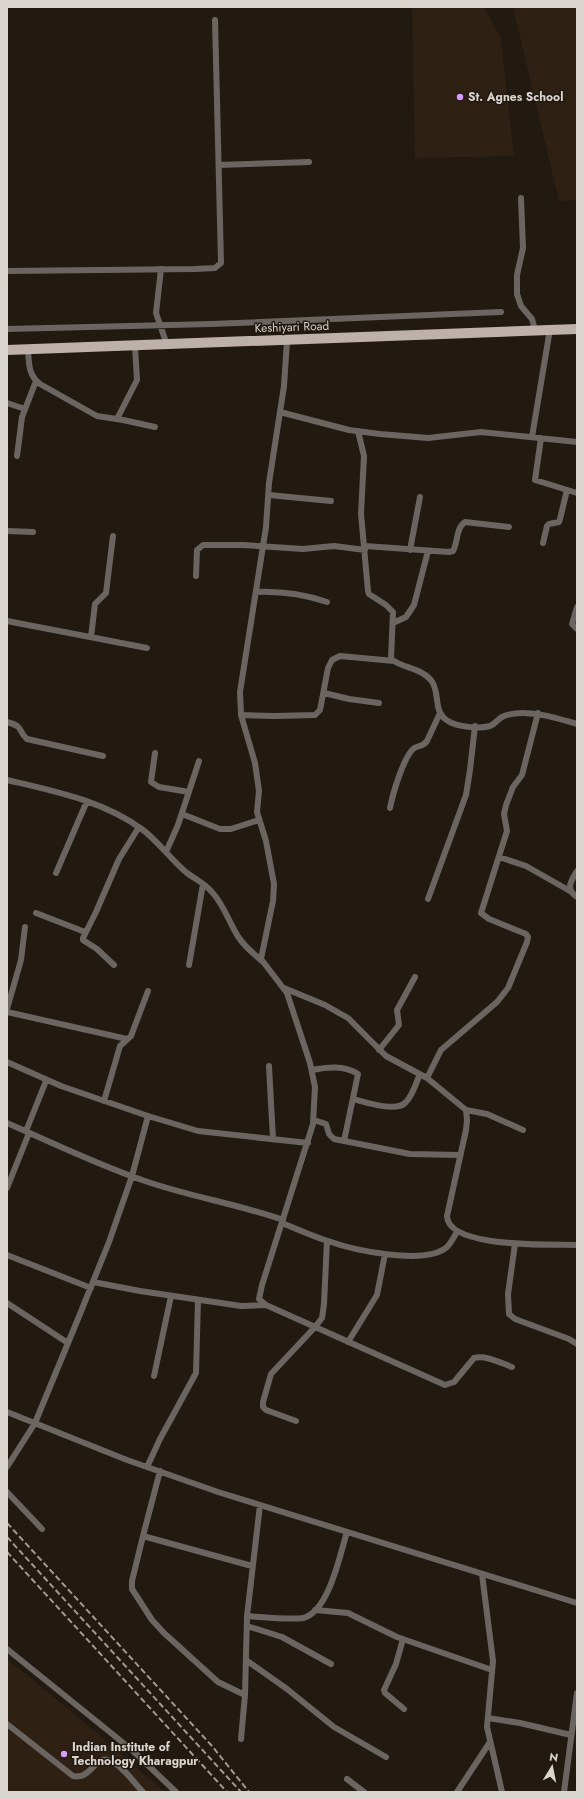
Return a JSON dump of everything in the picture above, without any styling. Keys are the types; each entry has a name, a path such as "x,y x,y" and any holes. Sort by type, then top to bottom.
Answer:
{"main road":[{"name":"Keshiyari Road","path":"7,350 287,341 577,329"}],"street":[{"path":"7,271 211,268 218,266 221,263 220,165 215,20"},
{"path":"220,165 309,162"},
{"path":"521,198 523,248 517,275 517,294 521,306 532,319 535,330"},
{"path":"161,269 156,313 168,345"},
{"path":"7,329 159,324 211,324 501,312"},
{"path":"532,437 550,329"},
{"path":"262,962 262,954 273,901 274,884 266,841 257,810 258,798 255,763 241,715 240,692 263,546 273,455 284,386 287,341"},
{"path":"116,419 137,380 135,346"},
{"path":"28,349 30,369 36,381 92,415 155,427"},
{"path":"17,456 21,425 25,409 36,381"},
{"path":"7,403 25,409"},
{"path":"280,412 358,431 428,438 481,432 577,442"},
{"path":"358,431 364,456 361,514 368,591 372,596 390,608 394,617 390,654 394,661"},
{"path":"541,438 535,480 577,493"},
{"path":"543,543 548,524 559,522 567,490"},
{"path":"269,495 331,501"},
{"path":"410,550 420,497"},
{"path":"196,576 197,550 203,546 263,546 303,549 334,546 443,552 453,551 460,528 464,522 508,527"},
{"path":"7,531 33,532"},
{"path":"91,637 95,604 106,593 113,536"},
{"path":"393,624 406,617 414,606 428,551"},
{"path":"256,592 290,592 327,602"},
{"path":"577,607 572,624 577,630"},
{"path":"7,621 147,648"},
{"path":"241,715 312,716 318,714 330,663 336,657 340,656 394,661 426,676 434,685 440,713 449,722 475,726 489,726 502,717 510,714 538,714 577,724"},
{"path":"324,693 349,699 379,703"},
{"path":"390,808 396,783 410,754 413,749 424,745 427,742 440,713"},
{"path":"426,1078 442,1050 502,997 508,988 528,937 522,932 489,919 481,913 507,831 504,814 506,805 513,787 522,775 538,714"},
{"path":"7,722 21,728 23,736 27,739 103,756"},
{"path":"428,899 466,795 475,726"},
{"path":"155,753 151,782 159,787 189,792"},
{"path":"166,852 182,814 199,761"},
{"path":"7,780 50,790 86,801 113,812 139,827 187,873 211,891 238,937 284,988 312,1070 316,1088 314,1120 259,1296 262,1303 445,1385 454,1382 474,1358 479,1357 512,1367"},
{"path":"56,873 86,801"},
{"path":"182,814 220,829 231,829 259,820"},
{"path":"114,965 97,949 83,940 85,932 96,912 119,859 139,827"},
{"path":"499,857 526,866 570,891 577,897"},
{"path":"570,891 569,886 577,871"},
{"path":"189,965 202,884"},
{"path":"36,913 85,932"},
{"path":"25,927 21,960 10,988 7,1010 127,1039"},
{"path":"379,1050 399,1025 397,1010 415,977"},
{"path":"284,988 338,1012 359,1028 379,1050 391,1059 426,1078 466,1110 487,1114 523,1130"},
{"path":"104,1101 120,1046 131,1036 148,992"},
{"path":"7,1062 46,1081 148,1116 209,1133 308,1143"},
{"path":"269,1066 273,1139"},
{"path":"312,1070 334,1067 356,1073 358,1077 344,1141"},
{"path":"352,1099 386,1106 401,1106 408,1100 420,1074"},
{"path":"7,1187 46,1081"},
{"path":"466,1110 467,1120 447,1216 450,1226 457,1232 504,1243 577,1245"},
{"path":"7,1467 35,1423 92,1285 132,1176 148,1116"},
{"path":"314,1120 326,1124 331,1138 410,1154 460,1155"},
{"path":"7,1123 132,1176 174,1190 247,1208 283,1221 328,1241 354,1248 385,1254 415,1256 434,1253 446,1248 457,1232"},
{"path":"296,1421 266,1410 263,1407 263,1402 271,1374 315,1327 323,1312 328,1241"},
{"path":"515,1244 508,1294 508,1314 515,1319 570,1339 577,1344"},
{"path":"348,1342 377,1295 385,1254"},
{"path":"7,1255 92,1285 247,1307 266,1305"},
{"path":"154,1376 171,1296"},
{"path":"147,1467 196,1373 198,1300"},
{"path":"7,1303 68,1343"},
{"path":"7,1412 147,1467 260,1505 577,1603"},
{"path":"160,1471 132,1581 132,1589 152,1620 210,1675 226,1687 244,1694"},
{"path":"7,1492 42,1529"},
{"path":"241,1739 247,1616 260,1505"},
{"path":"247,1616 300,1618 310,1615 324,1599 332,1582 347,1532"},
{"path":"143,1536 252,1566"},
{"path":"482,1574 491,1644 492,1670 488,1718 490,1742 502,1792"},
{"path":"315,1610 348,1613 403,1639 492,1670"},
{"path":"247,1626 282,1638 331,1664"},
{"path":"403,1639 396,1664 384,1690 385,1693 404,1709"},
{"path":"7,1649 132,1750 176,1792"},
{"path":"246,1660 287,1689 334,1727 386,1758"},
{"path":"564,1792 577,1693"},
{"path":"488,1718 520,1723 571,1735"},
{"path":"7,1724 73,1776 80,1778 85,1776 101,1760 106,1759 115,1764 143,1792"},
{"path":"457,1792 490,1742"},
{"path":"347,1779 364,1792"}],"shaded area":[{"name":"St. Agnes School","path":"412,7 484,7 501,38 514,156 415,158"},
{"path":"513,7 577,7 577,200 559,201"},
{"name":"Indian Institute of Technology Kharagpur","path":"7,1659 77,1716 165,1792 7,1792"}],"railway":[{"path":"7,1523 212,1746 249,1792"},
{"path":"7,1537 241,1792"},
{"path":"7,1552 227,1792"}],"place":[{"name":"St. Agnes School","path":"460,97"},
{"name":"Indian Institute of Technology Kharagpur","path":"64,1754"}]}
